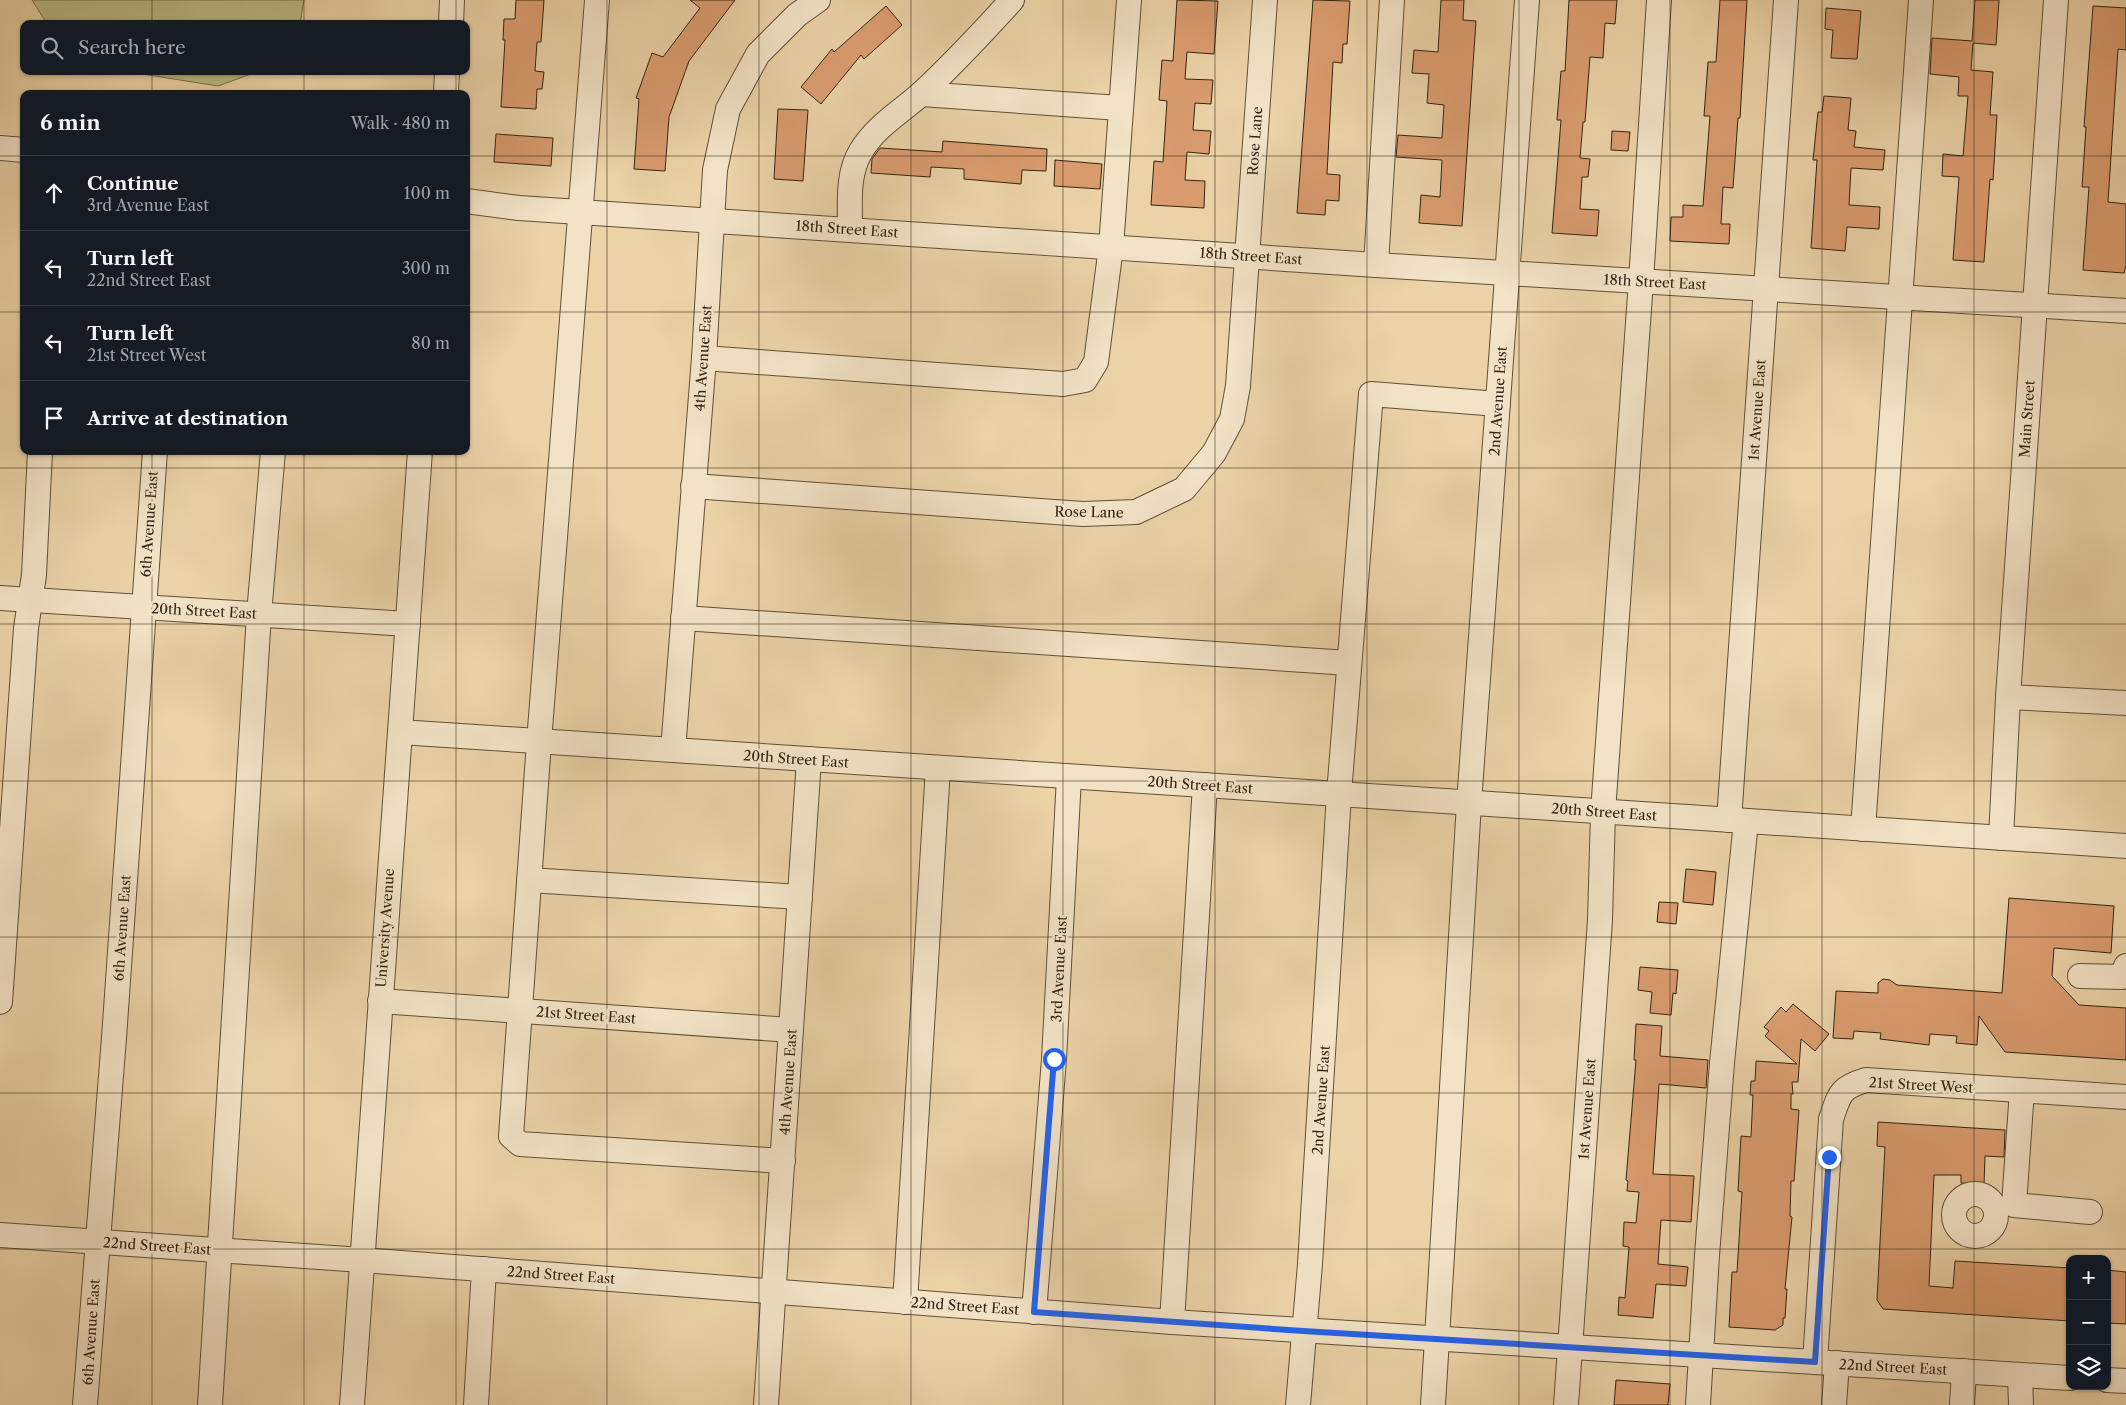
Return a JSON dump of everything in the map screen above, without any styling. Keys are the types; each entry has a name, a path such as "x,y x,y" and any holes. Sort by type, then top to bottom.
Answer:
{"street":[{"path":"450,20 452,0"},
{"path":"597,0 539,742 511,1136 520,1144 783,1161"},
{"name":"4th Avenue East","path":"674,750 704,358 715,170 728,109 758,54 797,14 818,0"},
{"path":"850,229 850,185 861,151 879,128 921,94 1012,0"},
{"path":"704,358 1063,384 1085,380 1096,362 1111,247 1129,0"},
{"name":"Rose Lane","path":"693,486 1083,514 1136,512 1184,490 1214,452 1232,419 1238,386 1265,0"},
{"path":"1376,265 1392,0"},
{"name":"2nd Avenue East","path":"1433,1405 1469,803 1527,0"},
{"name":"1st Avenue East","path":"1566,1405 1600,920 1602,812 1641,281 1659,0"},
{"name":"1st Avenue East","path":"1698,1405 1722,1063 1766,289 1786,0"},
{"path":"1864,829 1921,0"},
{"name":"Main Street","path":"2001,838 2008,697 2056,0"},
{"path":"446,90 447,75"},
{"path":"921,94 1120,108"},
{"path":"0,148 20,150"},
{"name":"18th Street East","path":"470,202 519,208 1376,265 2126,311"},
{"name":"2nd Avenue East","path":"1298,1405 1310,1264 1339,794 1371,394 1498,404"},
{"path":"0,1002 26,628 34,575 40,455"},
{"name":"6th Avenue East","path":"85,1405 155,455"},
{"path":"210,1405 259,614 273,455"},
{"name":"University Avenue","path":"352,1405 420,455"},
{"name":"20th Street East","path":"0,598 408,624"},
{"path":"684,618 1349,663"},
{"path":"2008,697 2126,703"},
{"name":"20th Street East","path":"400,732 2126,846"},
{"name":"4th Avenue East","path":"766,1405 809,759"},
{"path":"905,1302 938,768"},
{"name":"3rd Avenue East","path":"1034,1312 1054,1059 1069,776"},
{"path":"1172,1322 1205,786"},
{"path":"529,880 800,897"},
{"path":"2080,976 2122,977 2126,966"},
{"name":"21st Street East","path":"380,1001 791,1030"},
{"name":"21st Street West","path":"1834,1405 1826,1363 1831,1119 1838,1099 1848,1086 1866,1080 2126,1097"},
{"path":"2022,1090 2003,1205 2090,1212"},
{"name":"22nd Street East","path":"0,1236 362,1260 1303,1331 2066,1378"},
{"path":"476,1405 484,1269"},
{"path":"1962,1405 1964,1371"},
{"path":"2020,1375 2021,1405"},
{"path":"2111,1380 2126,1381"}],"green space":[{"path":"32,0 304,0 301,20 44,20"},
{"path":"148,75 248,75 218,86"}],"building":[{"path":"516,0 544,0 541,42 537,42 535,71 544,72 542,89 537,89 536,109 501,107 505,40 503,40 504,19 515,19"},
{"path":"690,0 735,0 689,61 669,117 665,171 634,169 639,99 636,98 652,53 663,57 700,8"},
{"path":"1177,0 1218,1 1214,54 1187,52 1185,79 1213,80 1211,104 1195,103 1193,130 1211,131 1209,154 1187,152 1185,180 1205,181 1204,208 1151,205 1154,161 1163,162 1167,101 1159,100 1162,60 1173,61"},
{"path":"1313,0 1350,1 1347,44 1343,44 1342,63 1333,62 1327,174 1340,175 1339,201 1326,200 1325,215 1297,213"},
{"path":"1441,0 1464,0 1463,20 1476,21 1462,226 1419,223 1421,195 1440,197 1442,160 1396,157 1398,135 1442,138 1444,105 1427,103 1429,74 1412,73 1414,50 1438,52"},
{"path":"1569,0 1617,0 1615,24 1605,23 1603,58 1590,57 1585,122 1583,122 1580,158 1590,159 1588,177 1582,177 1580,209 1599,210 1597,236 1552,233 1561,120 1557,120 1561,71 1565,71"},
{"path":"1720,0 1747,0 1740,118 1738,118 1733,188 1723,187 1721,224 1730,224 1729,244 1670,241 1671,217 1683,217 1683,205 1703,206 1710,116 1704,116 1708,62 1716,62"},
{"path":"1975,0 1999,0 1996,45 1973,43 1971,70 1993,72 1990,115 1997,115 1993,180 1990,179 1984,262 1953,260 1959,177 1942,176 1943,154 1963,156 1968,96 1958,96 1959,77 1930,74 1932,38 1972,41"},
{"path":"886,6 902,25 864,59 861,55 821,104 801,87 832,49 834,52"},
{"path":"2093,6 2126,8 2126,50 2118,49 2108,202 2126,204 2126,265 2124,273 2083,270 2089,187 2082,187 2086,127 2084,127"},
{"path":"1826,8 1861,11 1857,59 1831,58 1833,30 1825,29"},
{"path":"1824,96 1851,98 1848,130 1856,131 1854,147 1885,150 1883,170 1851,168 1849,205 1880,207 1879,229 1847,227 1845,251 1811,248 1817,160 1813,160 1818,112 1822,112"},
{"path":"778,109 808,110 803,181 774,179"},
{"path":"1612,131 1630,132 1628,151 1611,150"},
{"path":"496,134 553,138 551,166 494,162"},
{"path":"943,141 1047,149 1046,171 1022,170 1021,184 964,179 964,169 931,167 930,177 871,173 872,159 880,148 942,152"},
{"path":"1055,160 1102,164 1100,189 1054,186"},
{"path":"1686,869 1716,872 1713,905 1683,902"},
{"path":"2009,898 2114,906 2111,953 2054,948 2052,976 2079,1005 2126,1008 2126,1060 2005,1052 1979,1016 1977,1045 1956,1043 1957,1036 1930,1034 1929,1045 1880,1039 1881,1033 1854,1031 1853,1039 1833,1038 1836,991 1878,993 1878,983 1883,979 1890,980 1897,985 2002,993"},
{"path":"1659,902 1678,903 1676,924 1657,922"},
{"path":"1640,967 1678,970 1676,994 1673,993 1671,1015 1650,1013 1652,992 1638,990"},
{"path":"1793,1004 1829,1034 1815,1051 1801,1039 1798,1082 1792,1082 1791,1109 1799,1110 1794,1181 1791,1181 1790,1216 1792,1217 1785,1289 1787,1289 1785,1318 1783,1318 1783,1325 1775,1330 1729,1327 1732,1272 1737,1272 1742,1192 1738,1191 1741,1136 1751,1137 1753,1095 1750,1095 1751,1081 1755,1081 1756,1061 1797,1064 1765,1036 1769,1031 1764,1027 1781,1007 1786,1012"},
{"path":"1636,1024 1662,1026 1660,1056 1708,1060 1706,1088 1659,1084 1653,1174 1694,1176 1691,1222 1661,1220 1658,1264 1688,1267 1686,1286 1656,1284 1653,1318 1618,1315 1619,1297 1625,1298 1629,1247 1623,1246 1624,1222 1636,1223 1639,1192 1627,1191 1628,1181 1626,1180 1636,1060 1634,1060"},
{"path":"1878,1122 2005,1130 2004,1157 1985,1156 1984,1185 1961,1183 1961,1175 1934,1175 1929,1286 1953,1288 1955,1261 2066,1268 2066,1321 1883,1309 1877,1300 1885,1147 1877,1146"},
{"path":"2111,1270 2126,1272 2126,1324 2111,1323"},
{"path":"1616,1380 1670,1384 1668,1405 1614,1405"}],"route":[{"path":"1054,1059 1034,1312 1303,1331 1815,1362 1829,1157"}]}
